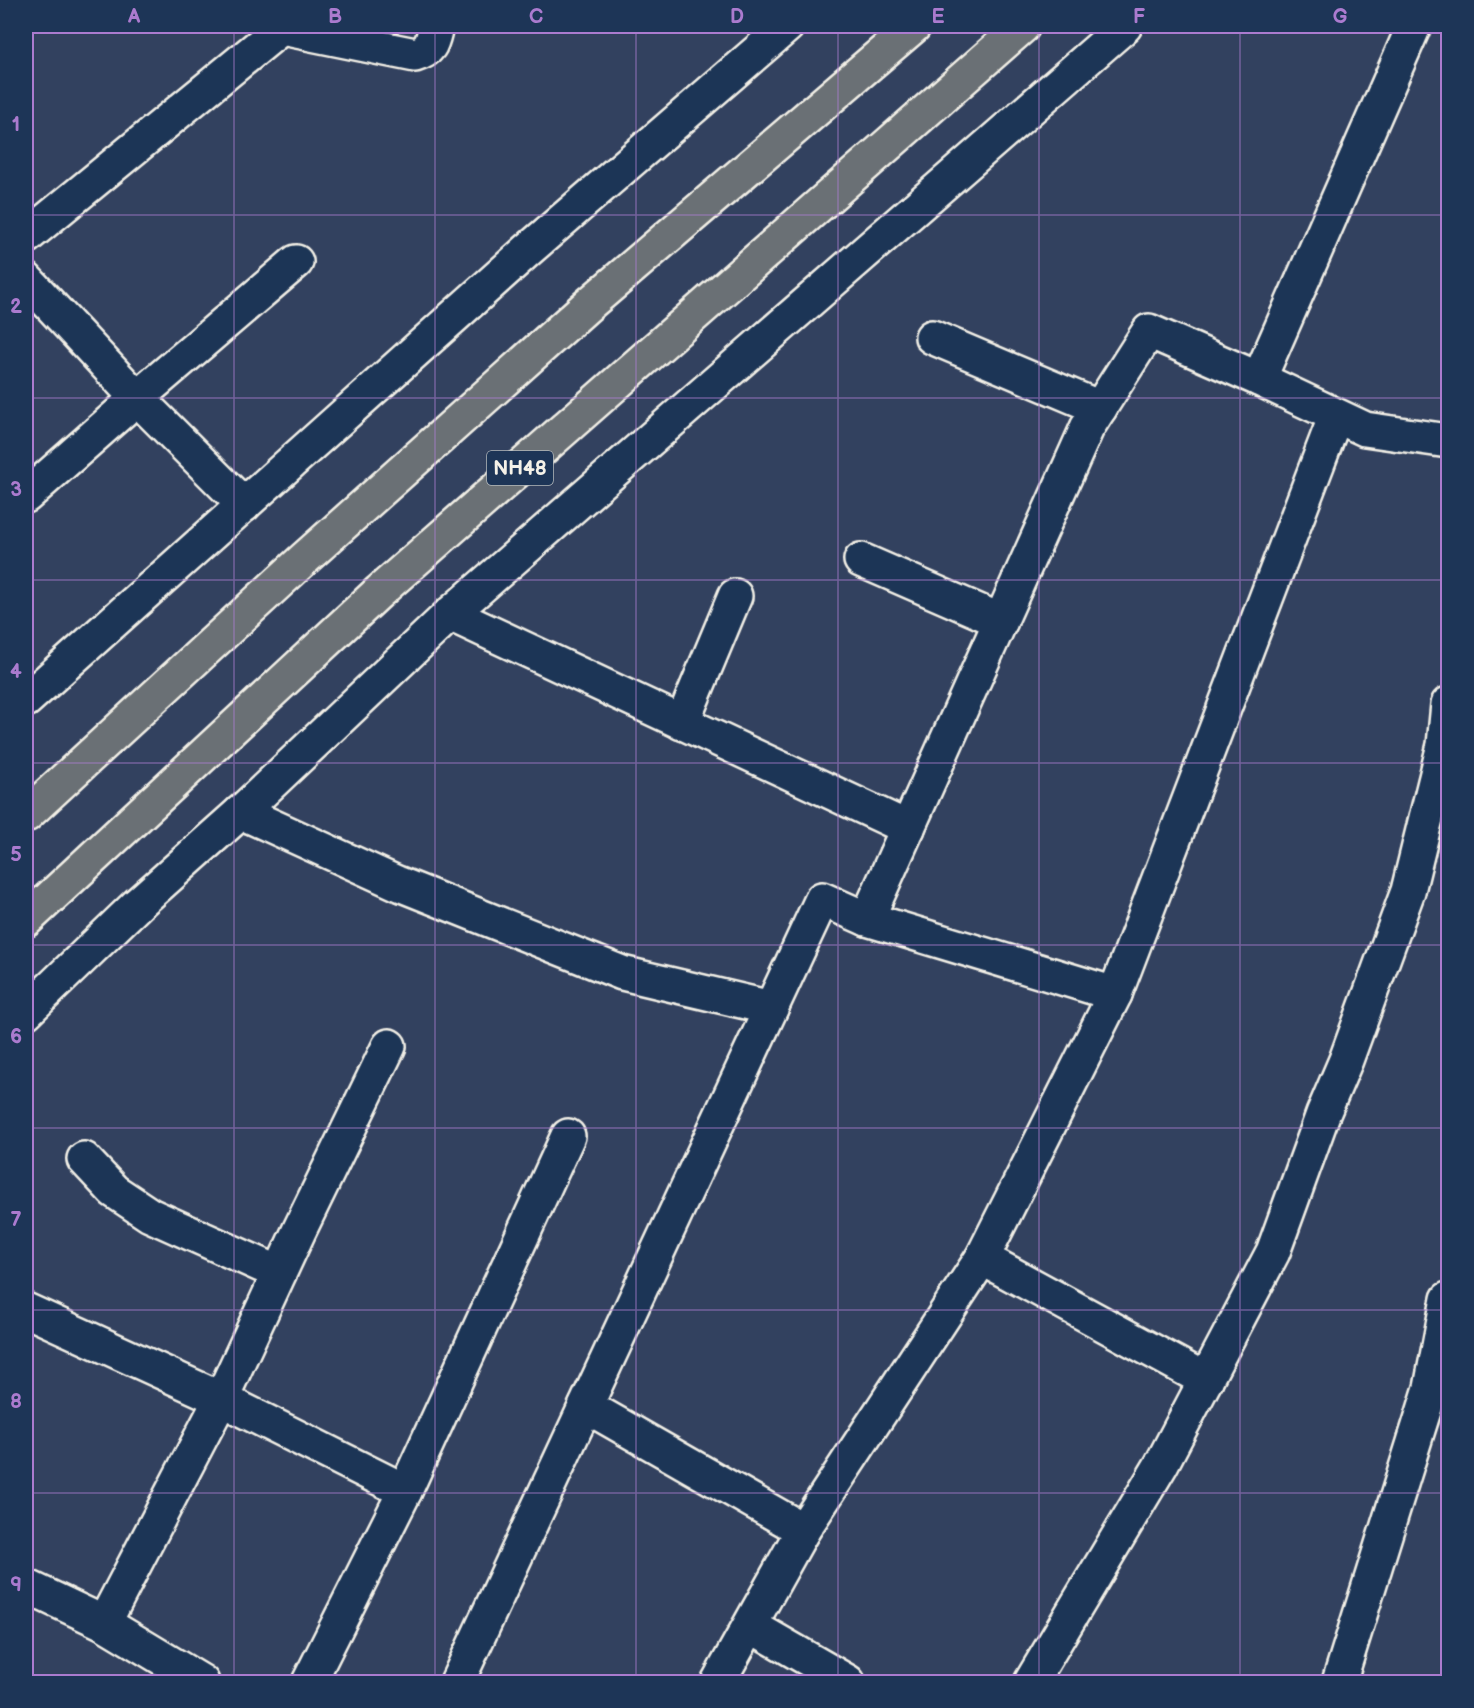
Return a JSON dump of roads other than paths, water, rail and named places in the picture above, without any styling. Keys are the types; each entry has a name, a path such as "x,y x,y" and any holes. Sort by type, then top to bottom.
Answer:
{"highway":[{"path":"26,815 313,551 588,304 914,26"},
{"name":"NH48","path":"26,920 380,591 1023,26"}],"street":[{"path":"26,237 277,27 415,55 425,52 431,43 436,26"},
{"path":"26,700 528,250 787,26"},
{"path":"26,1012 139,903 241,812 450,614 1125,26"},
{"path":"1259,379 1414,26"},
{"path":"26,496 296,262"},
{"path":"26,279 137,398 244,505"},
{"path":"867,918 1088,428 1149,331 1365,429 1449,441"},
{"path":"932,337 1100,408"},
{"path":"718,1683 803,1530 982,1258 1115,994 1337,417"},
{"path":"861,560 1001,621"},
{"path":"682,723 735,596"},
{"path":"450,614 908,828"},
{"path":"1031,1683 1161,1465 1273,1252 1408,891 1444,746 1449,704"},
{"path":"241,812 397,883 622,973 771,1008"},
{"path":"457,1683 822,899 867,918 1115,994"},
{"path":"104,1623 221,1399 389,1046"},
{"path":"309,1683 405,1491 568,1137"},
{"path":"84,1159 114,1191 150,1215 279,1274"},
{"path":"982,1258 1206,1380"},
{"path":"1339,1683 1431,1388 1449,1299"},
{"path":"26,1310 221,1399 405,1491"},
{"path":"586,1406 803,1530"},
{"path":"26,1586 104,1623 202,1683"},
{"path":"751,1626 848,1683"}]}
